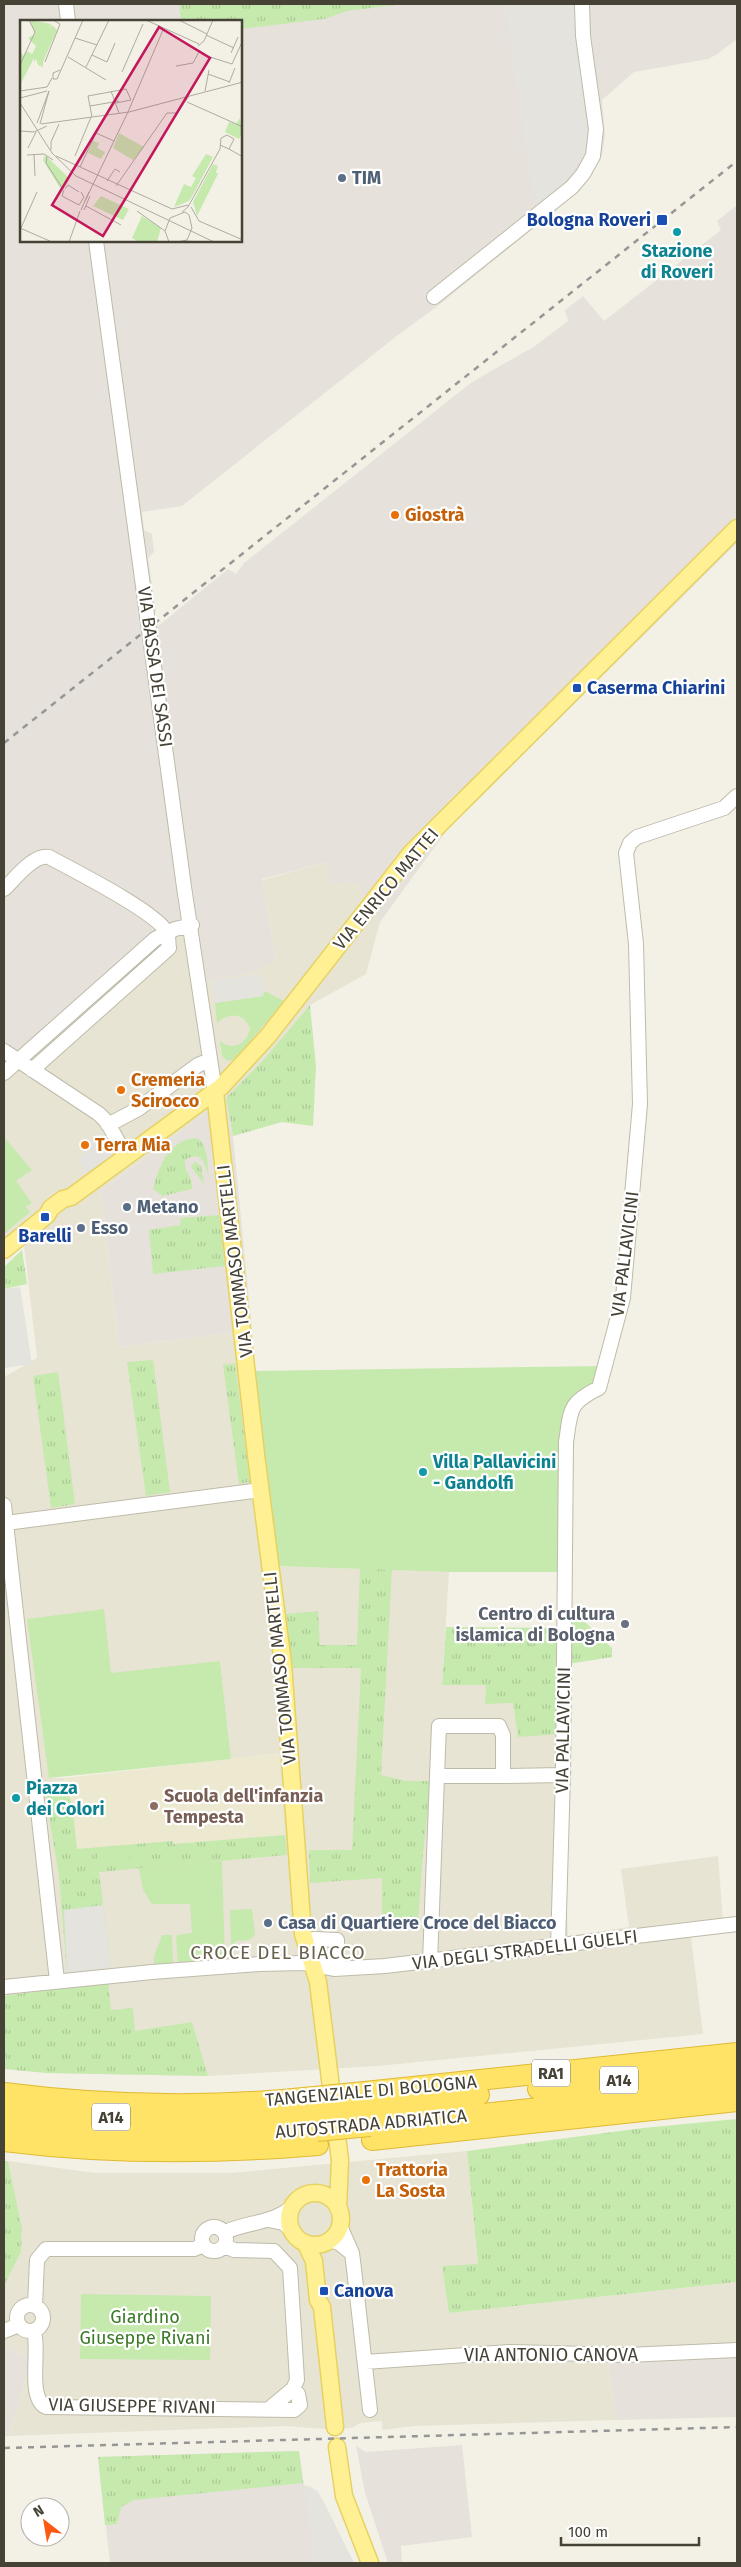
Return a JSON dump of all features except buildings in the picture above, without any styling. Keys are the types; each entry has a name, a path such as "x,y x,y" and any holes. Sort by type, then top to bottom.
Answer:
{"highway":[{"name":"TANGENZIALE DI BOLOGNA","path":"369,2116 737,2053"},
{"name":"AUTOSTRADA ADRIATICA","path":"369,2116 737,2068"},
{"name":"AUTOSTRADA ADRIATICA","path":"4,2126 62,2133 168,2138 369,2116 737,2087"},
{"name":"TANGENZIALE DI BOLOGNA","path":"4,2093 66,2100 154,2104 238,2103 316,2121 369,2116 737,2101"},
{"name":"AUTOSTRADA ADRIATICA","path":"4,2108 109,2117 218,2117 316,2121"},
{"name":"TANGENZIALE DI BOLOGNA","path":"4,2141 99,2150 167,2152 252,2150 316,2121"}],"main road":[{"name":"VIA ENRICO MATTEI","path":"4,1250 47,1215 57,1203 71,1197 215,1092 268,1036 370,903 411,853 737,528"},
{"name":"VIA TOMMASO MARTELLI","path":"215,1092 283,1664 303,1934 318,1982 330,2080 339,2171 338,2208"},
{"path":"335,2427 322,2307 318,2300 314,2261 306,2244 292,2230 289,2217 292,2208 299,2199 330,2184 339,2171"},
{"path":"314,2192 328,2196 338,2208 342,2219 340,2226 330,2240 322,2263 325,2300 322,2307"},
{"path":"306,2244 318,2245 330,2240"},
{"path":"337,2447 344,2496 370,2563"}],"street":[{"path":"66,4 68,20"},
{"path":"434,297 572,187 583,174 593,156 596,129 583,36 582,4"},
{"name":"VIA BASSA DEI SASSI","path":"96,242 183,878 192,926 215,1092"},
{"name":"VIA PALLAVICINI","path":"558,1947 563,1775 566,1442 570,1412 578,1398 599,1388 623,1298 640,1104 636,944 626,853 630,843 637,837 724,808 737,796"},
{"path":"4,888 32,862 41,857 49,857 139,909 167,932 169,948 32,1070"},
{"path":"4,1073 156,939 167,932 192,926"},
{"path":"4,1051 99,1114 108,1125 126,1156"},
{"path":"108,1125 147,1103 198,1065 210,1060"},
{"path":"6,1523 261,1490"},
{"path":"4,1505 57,1982"},
{"path":"430,1962 439,1726 499,1726 503,1735 503,1776"},
{"path":"436,1776 563,1775"},
{"name":"VIA DEGLI STRADELLI GUELFI","path":"313,1964 334,1969 430,1962 737,1924"},
{"path":"4,1987 242,1965 313,1964"},
{"name":"VIA GIUSEPPE RIVANI","path":"204,2245 213,2251 242,2224 281,2216 292,2208"},
{"path":"268,2220 282,2223 292,2230"},
{"path":"340,2226 352,2258 370,2410"},
{"name":"VIA GIUSEPPE RIVANI","path":"210,2227 218,2227 234,2250 274,2251 290,2270 298,2374 293,2389 299,2397 300,2405 296,2409 46,2407 41,2404 36,2396 36,2342 34,2331 40,2326 43,2319 41,2312 35,2306 37,2260 46,2249 194,2249 204,2245 203,2233 210,2227"},
{"path":"330,2240 344,2246 352,2258"},
{"path":"34,2331 26,2330 19,2325 17,2319 20,2310 27,2306 35,2306"},
{"path":"4,2331 19,2325"},
{"name":"VIA ANTONIO CANOVA","path":"365,2362 510,2352 627,2355 737,2350"}],"shaded area":[{"path":"4,4 737,4 737,39 716,55 708,59 634,72 602,100 605,136 602,155 591,176 577,193 439,305 398,335 182,506 142,512 144,530 152,534 154,552 148,558 156,610 154,615 158,626 228,569 236,574 244,563 472,382 535,346 568,321 565,310 583,296 604,321 721,230 717,221 737,205 737,543 447,830 380,922 355,882 331,884 327,862 262,879 276,961 253,972 202,982 194,930 174,927 4,1075"},
{"path":"505,4 572,4 574,10 590,122 586,151 561,185 546,200 535,206"},
{"path":"327,862 355,882 380,922 366,974 310,1005 265,1058 226,1098 101,1191 119,1347 252,1330 251,1371 276,1566 449,1572 442,1685 486,1685 513,1703 519,1736 560,1734 568,1936 629,1927 621,1869 718,1856 724,1933 691,1937 703,2034 378,2066 208,2076 46,2073 4,2065 4,1377 37,1358 24,1245 4,1254 4,1075 174,927 276,961 262,880","holes":["220,1661 231,1759 279,1753 77,1849 72,1803 66,1790 64,1778 49,1778"]},
{"path":"258,974 263,980 265,991 262,996 215,1003 212,981"},
{"path":"226,1098 233,1136 252,1330 119,1347 101,1191"},
{"path":"100,1132 118,1157 89,1178 78,1162"},
{"path":"20,1287 32,1364 4,1368 4,1289"},
{"name":"Scuola dell'infanzia Tempesta","path":"279,1753 285,1835 244,1840 173,1844 173,1841 76,1849 72,1803 66,1790 64,1778"},
{"path":"103,1905 111,1967 67,1974 64,1910"},
{"path":"467,2151 478,2264 449,2313 737,2282 737,2349 608,2361 616,2420 415,2426 382,2430 382,2421 360,2423 352,2428 324,2429 287,2426 9,2436 31,2360 4,2345 4,2286 21,2252 22,2228 8,2161 95,2173 231,2173"},
{"path":"4,2345 31,2360 9,2436 4,2437"},
{"path":"737,2349 737,2417 616,2420 608,2361"},
{"path":"462,2445 472,2537 401,2546 402,2563 388,2563 365,2493 356,2446 366,2452"},
{"path":"299,2451 304,2485 317,2491 354,2563 110,2563 98,2457"},
{"path":"309,2486 317,2491 324,2502 354,2563 314,2563 305,2488"}],"green space":[{"path":"179,4 404,4 347,11 324,19 242,29 242,20 181,20"},
{"path":"265,991 284,1001 235,1059 228,1061 222,1056 220,1041 230,1046 238,1045 248,1035 250,1029 244,1019 236,1016 226,1017 217,1023 215,1003 262,996"},
{"path":"310,1005 316,1066 313,1126 282,1122 233,1136 226,1098 265,1058"},
{"path":"4,1137 32,1170 16,1181 32,1203 26,1207 30,1212 4,1234"},
{"path":"197,1138 206,1150 209,1178 202,1160 191,1157 185,1160 185,1164 192,1189 163,1196 153,1189 158,1171 172,1149 179,1143"},
{"path":"195,1161 201,1166 204,1184 191,1167"},
{"path":"219,1215 225,1266 153,1274 149,1230 180,1225 181,1218"},
{"path":"22,1250 27,1284 4,1289 4,1267"},
{"path":"153,1360 170,1492 146,1496 127,1362"},
{"path":"235,1363 250,1482 239,1484 223,1365"},
{"path":"605,1366 599,1388 570,1412 559,1572 449,1572 276,1566 251,1371"},
{"path":"58,1372 75,1504 51,1508 33,1376"},
{"path":"360,1569 392,1569 381,1775 406,1781 431,1781 418,1920 382,1919 382,1878 310,1883 309,1850 352,1850 361,1668 291,1668 286,1614 318,1611 320,1645 357,1645"},
{"path":"104,1609 111,1673 220,1661 231,1759 49,1778 27,1619"},
{"path":"568,1615 585,1622 612,1648 612,1657 568,1664"},
{"path":"446,1627 565,1628 563,1734 518,1737 513,1703 485,1704 486,1685 442,1685"},
{"path":"66,1790 72,1803 77,1849 173,1841 174,1844 285,1835 287,1855 99,1872 111,1967 67,1974 59,1876 45,1793"},
{"path":"120,1848 126,1848 130,1855 126,1862 120,1862 116,1858 116,1852"},
{"path":"101,1850 107,1850 111,1857 107,1864 101,1864 97,1860 97,1854"},
{"path":"222,1861 225,1961 178,1964 176,1938 178,1935 192,1933 190,1904 152,1904 143,1890 139,1868"},
{"path":"252,1909 255,1935 249,1940 235,1941 235,1947 231,1950 230,1910"},
{"path":"162,1935 172,1935 173,1964 154,1966 155,1953"},
{"path":"108,1982 111,2010 133,2008 135,2031 192,2022 208,2076 46,2073 4,2069 4,2060 6,2060 4,2048 4,1996"},
{"path":"737,2119 737,2282 449,2313 442,2266 478,2264 467,2151 643,2128"},
{"path":"4,2161 8,2161 22,2228 21,2252 4,2286"},
{"name":"Giardino Giuseppe Rivani","path":"81,2294 211,2296 210,2360 80,2359"},
{"path":"299,2451 303,2483 134,2500 121,2507 117,2524 105,2525 98,2457"}],"railway":[{"path":"4,743 737,161"},
{"path":"4,2448 737,2427"}],"place":[{"name":"TIM","path":"342,178"},
{"name":"Bologna Roveri","path":"662,220"},
{"name":"Stazione di Roveri","path":"677,232"},
{"name":"Giostrà","path":"395,515"},
{"name":"Caserma Chiarini","path":"577,688"},
{"name":"Cremeria Scirocco","path":"121,1090"},
{"name":"Terra Mia","path":"85,1145"},
{"name":"Metano","path":"127,1207"},
{"name":"Barelli","path":"45,1217"},
{"name":"Esso","path":"81,1228"},
{"name":"Villa Pallavicini - Gandolfi","path":"423,1472"},
{"name":"Centro di cultura islamica di Bologna","path":"625,1624"},
{"name":"Piazza dei Colori","path":"16,1798"},
{"name":"Scuola dell'infanzia Tempesta","path":"154,1806"},
{"name":"Casa di Quartiere Croce del Biacco","path":"268,1923"},
{"name":"Trattoria La Sosta","path":"366,2180"},
{"name":"Canova","path":"324,2291"}],"district":[{"name":"CROCE DEL BIACCO","path":"278,1952"}]}
